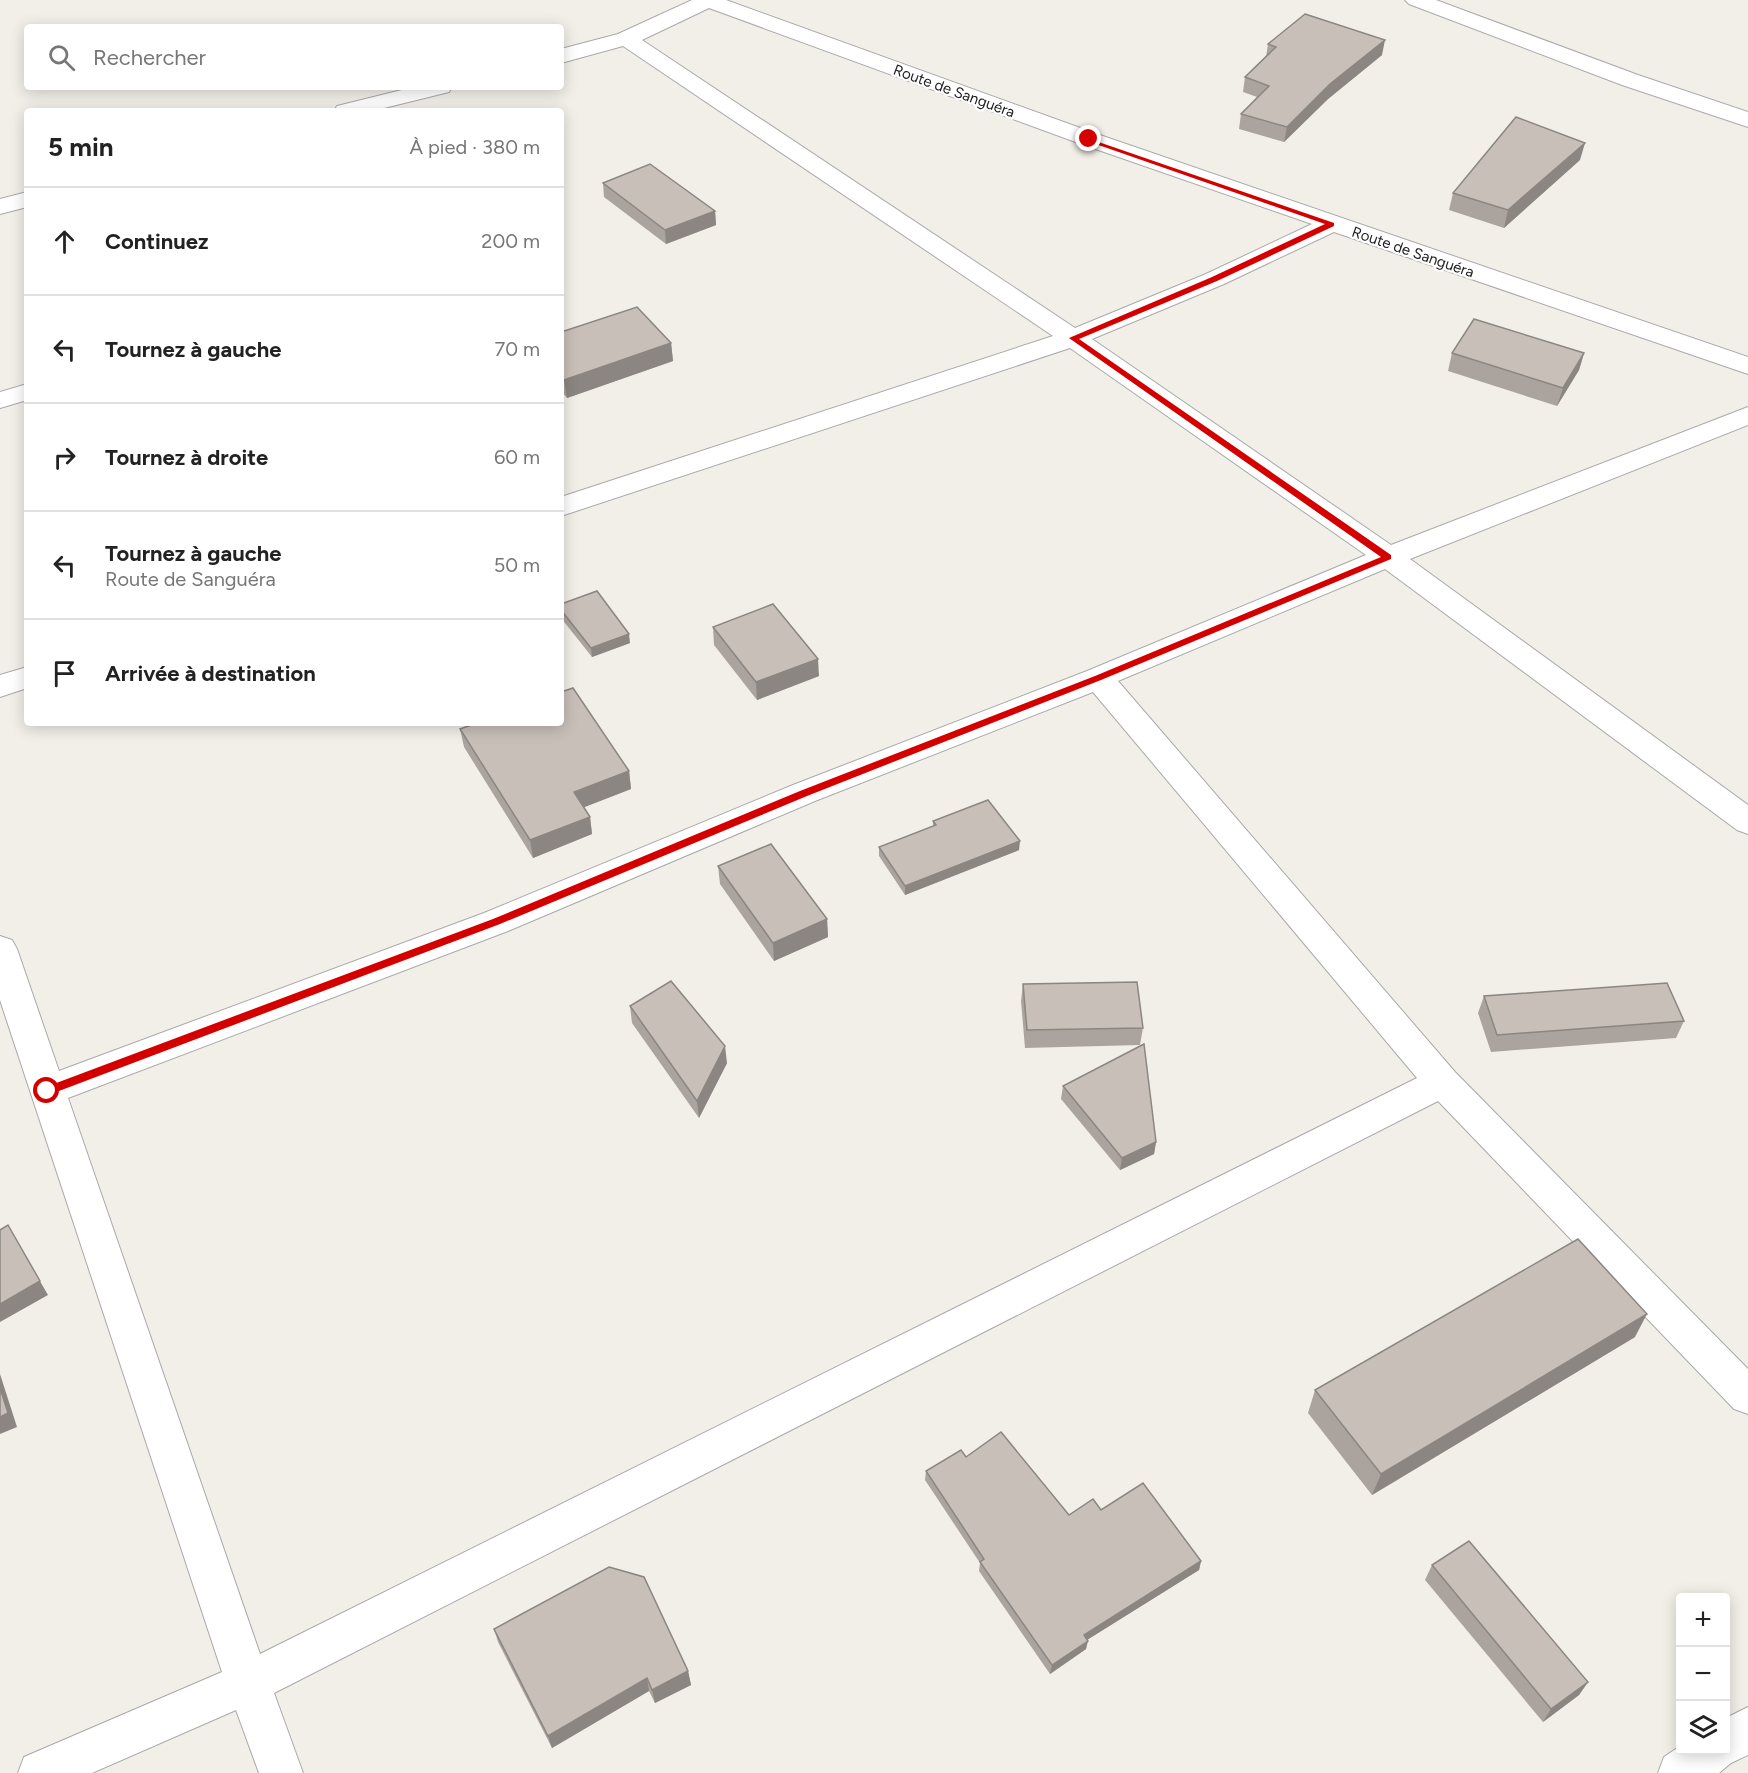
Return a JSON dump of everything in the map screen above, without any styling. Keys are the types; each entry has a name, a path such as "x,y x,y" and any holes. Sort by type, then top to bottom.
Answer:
{"street":[{"path":"564,55 626,39 708,0"},
{"name":"Route de Sanguéra","path":"708,0 1078,135 1331,224 1747,365"},
{"path":"1416,0 1630,80 1748,120"},
{"path":"626,39 1073,338 1388,557 1748,822"},
{"path":"357,108 429,90"},
{"path":"0,207 24,200"},
{"path":"564,506 1073,338 1215,279 1331,224"},
{"path":"0,400 24,393"},
{"path":"47,1091 496,922 804,793 1098,678 1388,557 1748,415"},
{"path":"0,686 24,678"},
{"path":"1098,678 1442,1082 1748,1396"},
{"path":"0,949 248,1683 281,1773"},
{"path":"40,1773 248,1683 1442,1082"},
{"path":"1730,1740 1748,1729"},
{"path":"1680,1773 1707,1755"}],"building":[{"path":"1305,14 1385,40 1330,84 1287,127 1241,114 1269,86 1245,77 1276,47 1268,44"},
{"path":"1516,117 1585,143 1508,210 1453,193"},
{"path":"650,164 715,211 665,230 603,183"},
{"path":"637,307 671,343 564,380 564,331"},
{"path":"1474,319 1584,353 1563,388 1452,353"},
{"path":"597,591 629,634 591,648 564,614 564,603"},
{"path":"773,604 818,659 756,682 713,627"},
{"path":"573,688 629,771 574,792 590,817 530,840 460,729 468,726 564,726 564,691"},
{"path":"988,800 1020,841 905,886 879,847 936,825 933,821"},
{"path":"771,844 827,919 773,943 718,866"},
{"path":"671,981 725,1046 697,1101 630,1006"},
{"path":"1137,982 1143,1028 1027,1030 1023,984"},
{"path":"1667,983 1684,1021 1497,1035 1484,996"},
{"path":"1144,1044 1156,1142 1122,1158 1063,1086"},
{"path":"8,1225 40,1281 0,1304 0,1230"},
{"path":"1578,1239 1647,1314 1381,1474 1315,1390"},
{"path":"0,1388 8,1413 0,1417"},
{"path":"1001,1432 1069,1515 1093,1499 1101,1510 1143,1483 1201,1561 1084,1635 1088,1641 1052,1665 980,1562 984,1559 926,1471 961,1450 966,1457"},
{"path":"1469,1541 1588,1682 1551,1709 1432,1565"},
{"path":"609,1567 644,1577 688,1671 652,1690 647,1678 548,1736 494,1629"}],"route":[{"path":"47,1091 496,922 804,793 1098,678 1388,557 1073,338 1215,279 1331,224 1089,139"}]}
